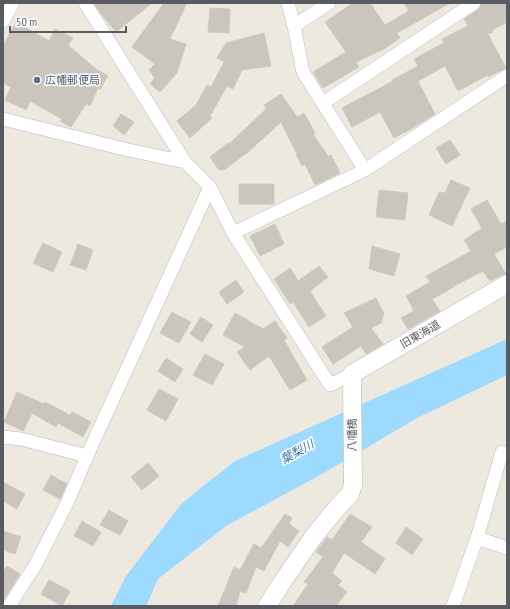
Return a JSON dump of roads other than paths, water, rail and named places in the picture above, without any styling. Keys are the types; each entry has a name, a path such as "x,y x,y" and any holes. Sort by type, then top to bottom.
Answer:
{"main road":[{"name":"旧東海道","path":"352,374 507,284"},
{"name":"八幡橋","path":"267,606 314,536 350,494 353,485 352,374"}],"street":[{"path":"3,21 13,3"},
{"path":"85,3 185,162 210,187 233,233 330,385 352,374"},
{"path":"288,3 303,72 365,170"},
{"path":"294,26 329,3"},
{"path":"323,104 474,3"},
{"path":"233,233 365,170 507,76"},
{"path":"3,119 124,149 185,162"},
{"path":"9,606 36,564 67,503 86,456 210,187"},
{"path":"3,437 21,439 86,456"},
{"path":"453,606 477,538 502,452"},
{"path":"477,538 507,548"}],"water":[{"name":"葉梨川","path":"507,339 507,375 417,418 322,474 226,526 158,579 146,606 111,606 126,576 182,503 235,461"}],"place":[{"name":"広幡郵便局","path":"37,80"}]}
